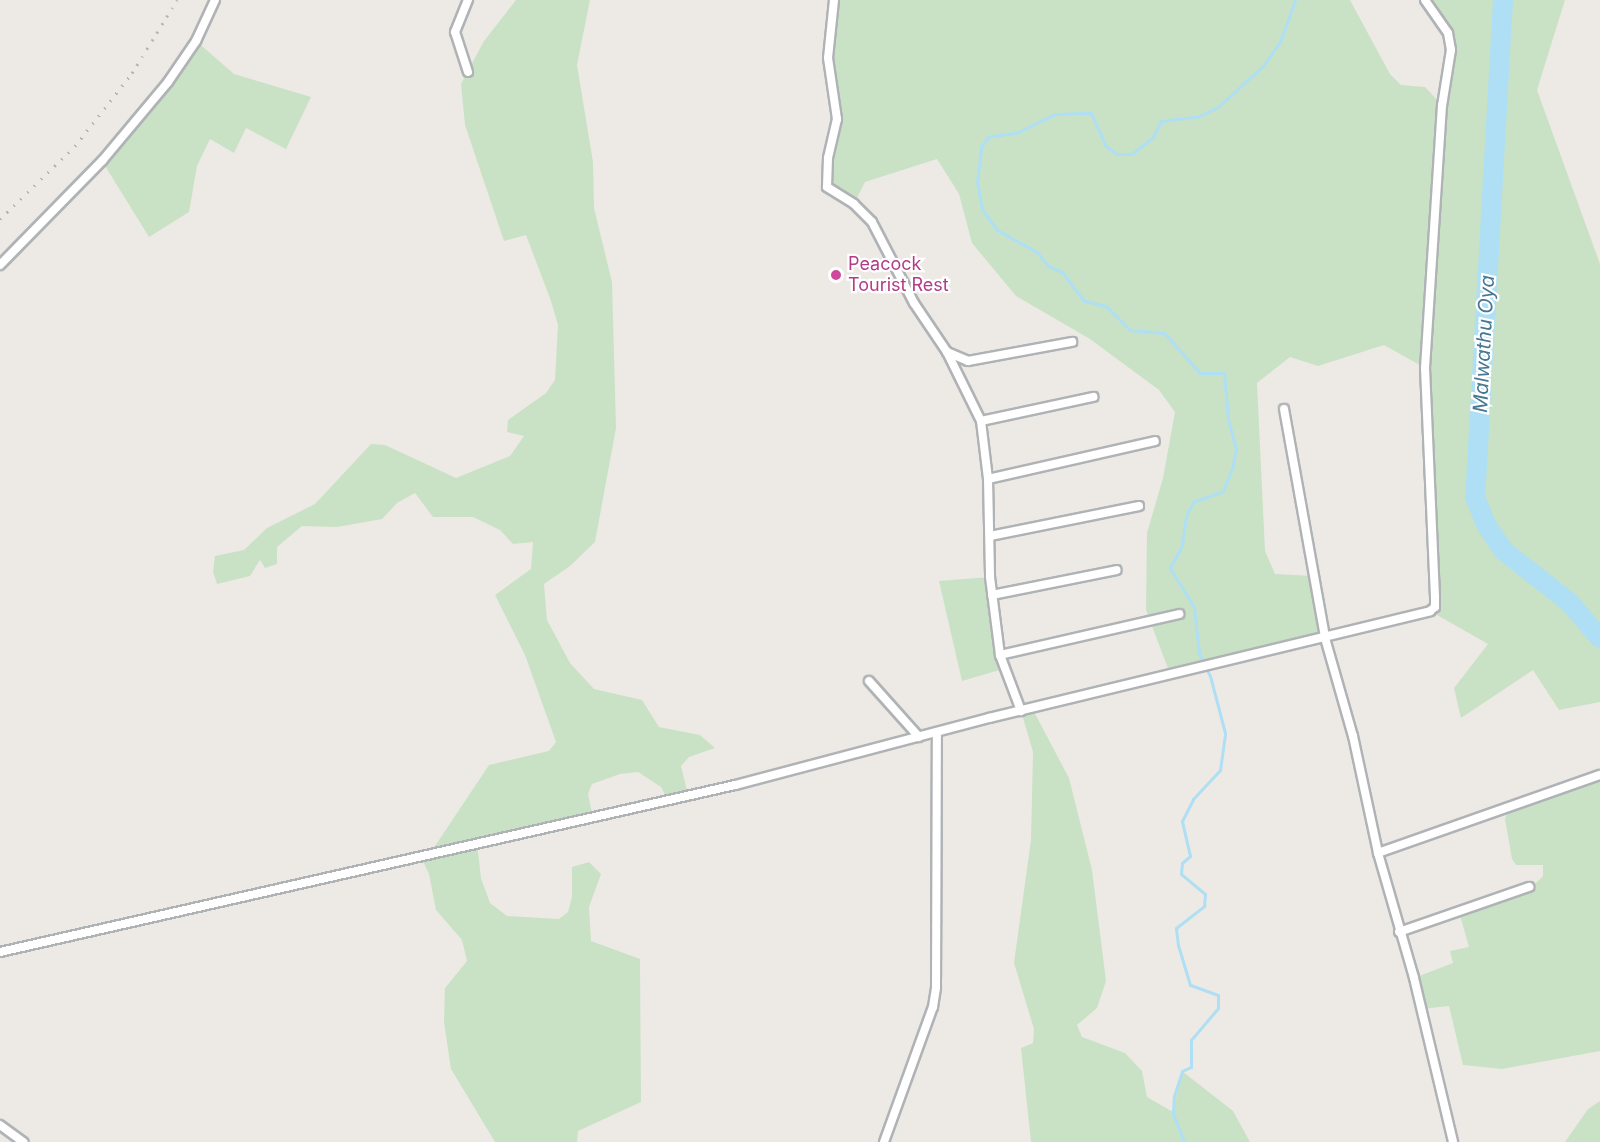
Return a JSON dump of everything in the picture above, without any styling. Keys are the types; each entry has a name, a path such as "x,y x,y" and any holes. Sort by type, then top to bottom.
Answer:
{"street":[{"path":"0,265 102,161 171,79 196,41 215,0"},
{"path":"468,0 455,32 468,72"},
{"path":"834,0 828,58 837,119 825,174 827,187 854,204 872,222 914,303 947,352 981,421 988,478 992,595 1000,656 1021,711"},
{"path":"0,952 735,785 919,736 1430,611 1435,607 1425,368 1442,106 1451,50 1448,33 1425,0"},
{"path":"947,352 968,362 1072,342"},
{"path":"981,421 1093,397"},
{"path":"1284,409 1325,638 1353,736 1378,853 1453,1142"},
{"path":"988,478 1155,441"},
{"path":"990,536 1139,506"},
{"path":"992,595 1117,570"},
{"path":"1000,656 1179,614"},
{"path":"868,681 919,736"},
{"path":"884,1142 933,1007 936,987 937,732"},
{"path":"1378,853 1600,776"},
{"path":"1399,932 1529,887"},
{"path":"0,1125 23,1142"}],"green space":[{"path":"516,0 590,0 577,65 593,162 594,208 612,282 616,428 595,542 570,566 544,584 547,620 570,663 594,689 642,700 659,727 700,735 715,748 689,757 681,766 688,795 668,800 661,787 638,772 620,774 592,784 588,794 593,818 477,843 481,878 490,903 507,916 559,919 568,912 572,897 572,867 589,862 601,874 589,907 591,941 640,959 641,1102 578,1131 577,1142 495,1142 451,1069 444,1022 445,988 467,961 462,940 436,910 429,874 420,855 431,852 489,765 549,751 556,742 525,655 495,595 531,569 533,542 513,544 500,530 473,517 433,517 415,493 397,503 382,519 337,527 302,526 277,547 277,564 265,568 260,560 250,576 217,584 213,572 215,556 244,550 267,528 315,504 371,444 385,445 456,478 510,456 524,436 507,432 508,420 546,393 555,380 558,325 551,301 526,235 504,241 465,125 461,84 484,41"},
{"path":"834,0 1350,0 1390,74 1401,85 1425,87 1442,105 1451,50 1448,33 1425,0 1565,0 1537,90 1600,264 1600,702 1559,710 1533,670 1461,718 1454,688 1488,644 1430,611 1435,607 1425,368 1384,345 1318,366 1290,357 1257,383 1265,551 1275,574 1314,576 1325,638 1170,674 1146,610 1147,533 1163,478 1175,412 1159,390 1090,339 1016,296 972,243 959,194 937,159 865,182 854,204 832,193 826,174 835,135 830,74"},
{"path":"196,41 234,74 311,97 286,149 246,128 234,153 210,139 197,166 189,212 149,237 102,161"},
{"path":"990,577 1003,669 962,681 939,581"},
{"path":"1032,708 1069,778 1092,870 1106,981 1097,1008 1077,1025 1082,1037 1125,1053 1142,1071 1147,1097 1173,1112 1182,1071 1233,1111 1250,1142 1031,1142 1021,1048 1033,1043 1034,1029 1014,963 1031,840 1033,752 1021,711"},
{"path":"1600,774 1600,1051 1502,1069 1463,1065 1449,1006 1422,1009 1414,978 1453,963 1450,951 1469,947 1459,912 1531,888 1543,876 1543,865 1516,865 1512,859 1505,819 1508,811"},
{"path":"1600,1101 1600,1142 1565,1142 1588,1109"}],"waterway":[{"path":"1184,1142 1173,1113 1174,1096 1182,1071 1191,1067 1191,1040 1218,1008 1218,995 1190,985 1178,945 1176,928 1204,906 1205,894 1181,874 1182,863 1190,856 1182,821 1193,799 1220,770 1225,733 1210,676 1199,653 1194,607 1170,568 1182,545 1186,516 1193,502 1223,491 1232,469 1236,449 1228,419 1224,373 1200,373 1164,333 1130,330 1106,306 1084,301 1062,272 1048,266 1037,252 997,230 982,209 977,182 981,147 988,137 1018,132 1055,114 1091,113 1106,146 1117,154 1132,154 1153,137 1161,121 1199,116 1218,107 1263,66 1280,42 1295,0"},
{"name":"Malwathu Oya","path":"1503,0 1475,497 1487,526 1504,551 1570,603 1600,638"}],"railway":[{"path":"0,219 75,146 132,73 177,0"}],"place":[{"name":"Peacock Tourist Rest","path":"836,275"}]}
